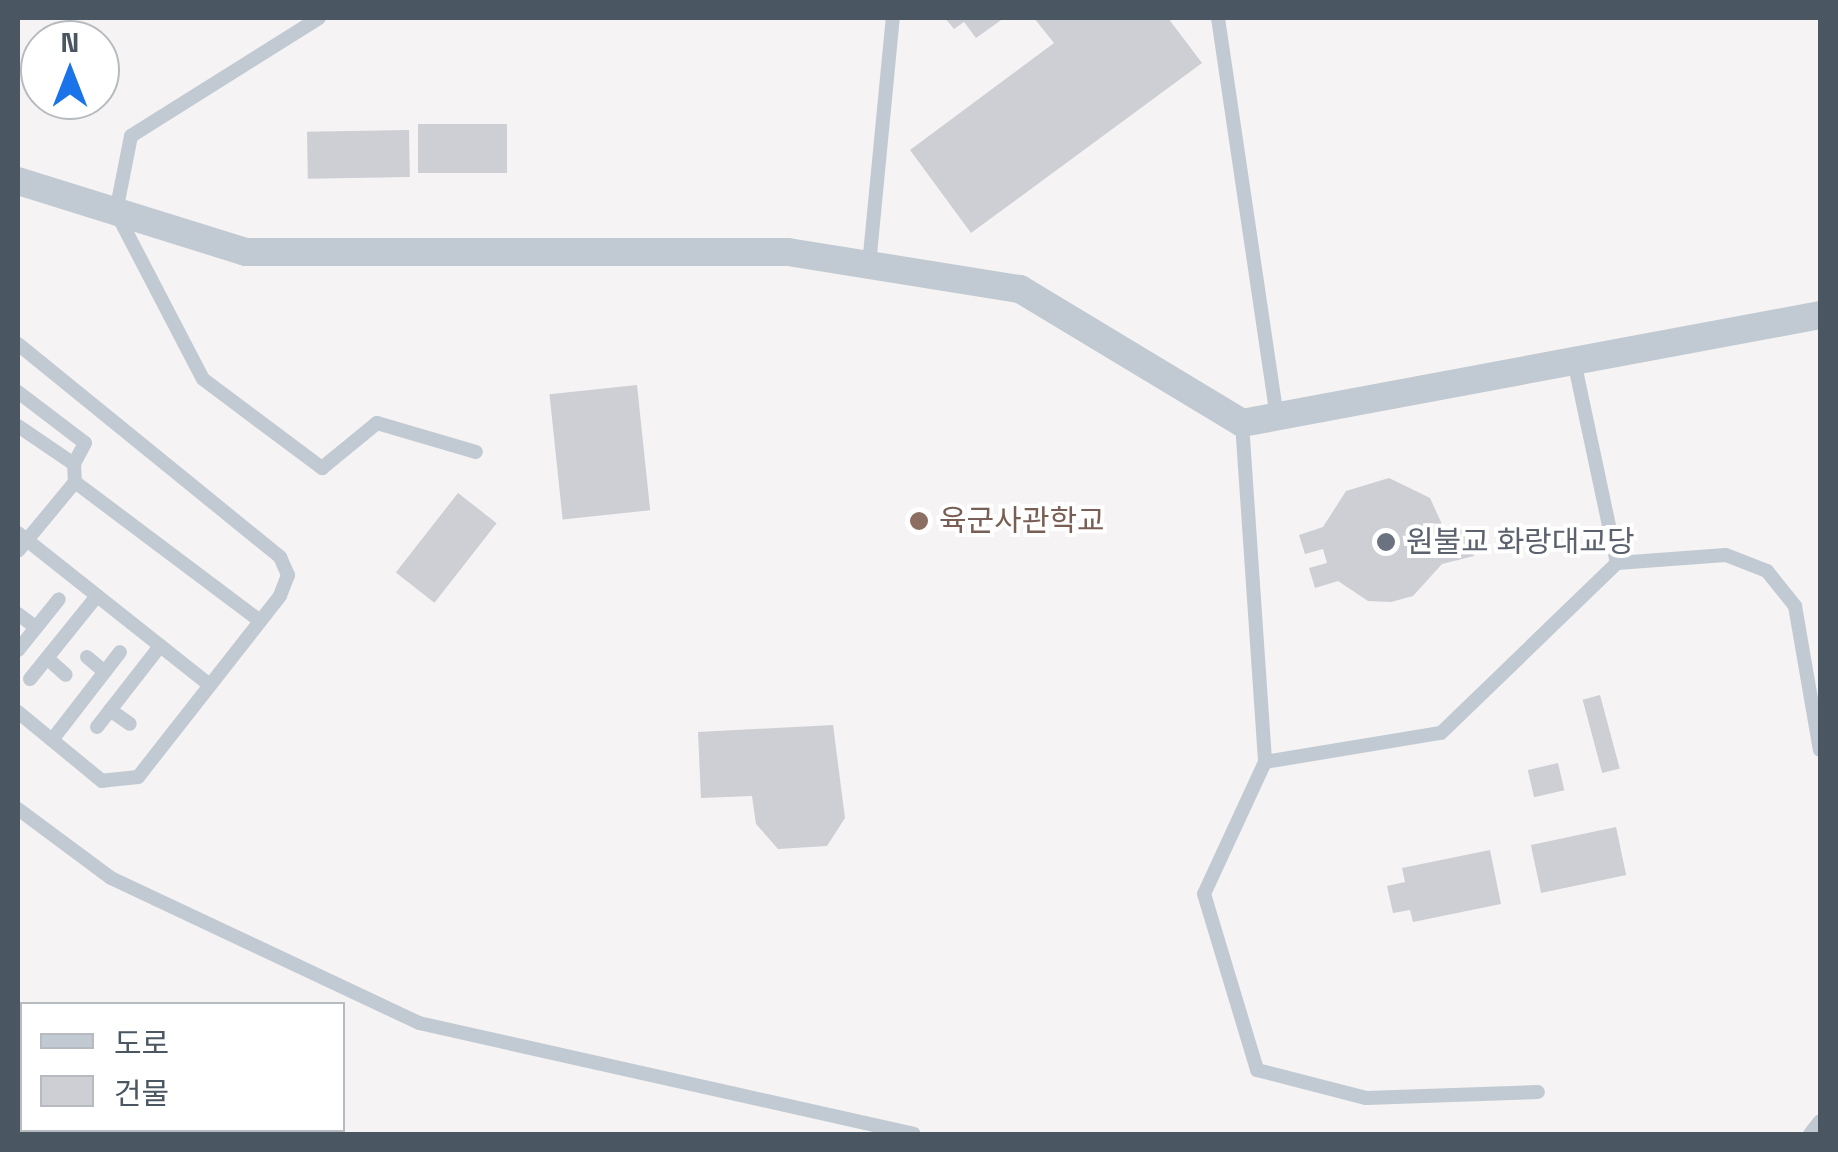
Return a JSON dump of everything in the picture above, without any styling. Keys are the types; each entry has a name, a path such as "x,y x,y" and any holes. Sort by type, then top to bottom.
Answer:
{"street":[{"path":"18,181 246,252 788,252 1020,289 1242,423 1820,315"}],"lane":[{"path":"320,18 131,136 116,212 203,379 322,468 377,423 476,452"},
{"path":"869,265 893,18"},
{"path":"1218,18 1276,416"},
{"path":"18,344 280,557 288,575 260,621 138,776 102,781 18,712"},
{"path":"1574,361 1617,563"},
{"path":"18,392 84,443 74,464 75,482 20,541 210,685"},
{"path":"1242,423 1265,762 1204,894 1257,1070 1366,1098 1538,1092"},
{"path":"18,426 74,464"},
{"path":"75,482 260,621"},
{"path":"1265,762 1442,733 1617,563 1726,555 1767,572 1795,606 1820,750"},
{"path":"30,680 97,596"},
{"path":"18,650 59,598"},
{"path":"18,614 34,627"},
{"path":"97,727 160,646"},
{"path":"52,740 120,652"},
{"path":"87,657 105,672"},
{"path":"46,658 66,674"},
{"path":"110,710 130,724"},
{"path":"18,809 111,878 419,1023 914,1134"},
{"path":"1810,1134 1820,1121"}],"building":[{"path":"945,18 1004,18 976,38 964,22 954,29"},
{"path":"1034,18 1168,18 1202,63 971,233 910,150 1054,43"},
{"path":"418,124 507,124 507,173 418,173"},
{"path":"409,130 410,177 308,179 307,132"},
{"path":"637,385 650,510 563,520 549,394"},
{"name":"원불교 화랑대교당","path":"1389,478 1430,498 1446,533 1467,528 1474,556 1442,564 1413,596 1391,602 1368,601 1338,581 1315,588 1309,568 1327,563 1323,549 1305,554 1299,535 1323,527 1346,491"},
{"path":"458,493 497,523 434,603 396,573"},
{"path":"1600,695 1620,768 1602,773 1583,700"},
{"path":"833,725 845,818 827,846 778,849 756,824 752,796 701,798 698,732"},
{"path":"1558,763 1564,790 1534,797 1528,770"},
{"path":"1616,827 1626,875 1541,893 1531,845"},
{"path":"1490,850 1501,904 1413,922 1410,910 1393,913 1387,886 1405,882 1402,868"}],"waterway":[{"path":"124,1132 128,1134"}],"place":[{"name":"육군사관학교","path":"919,521"},
{"name":"원불교 화랑대교당","path":"1386,542"}]}
